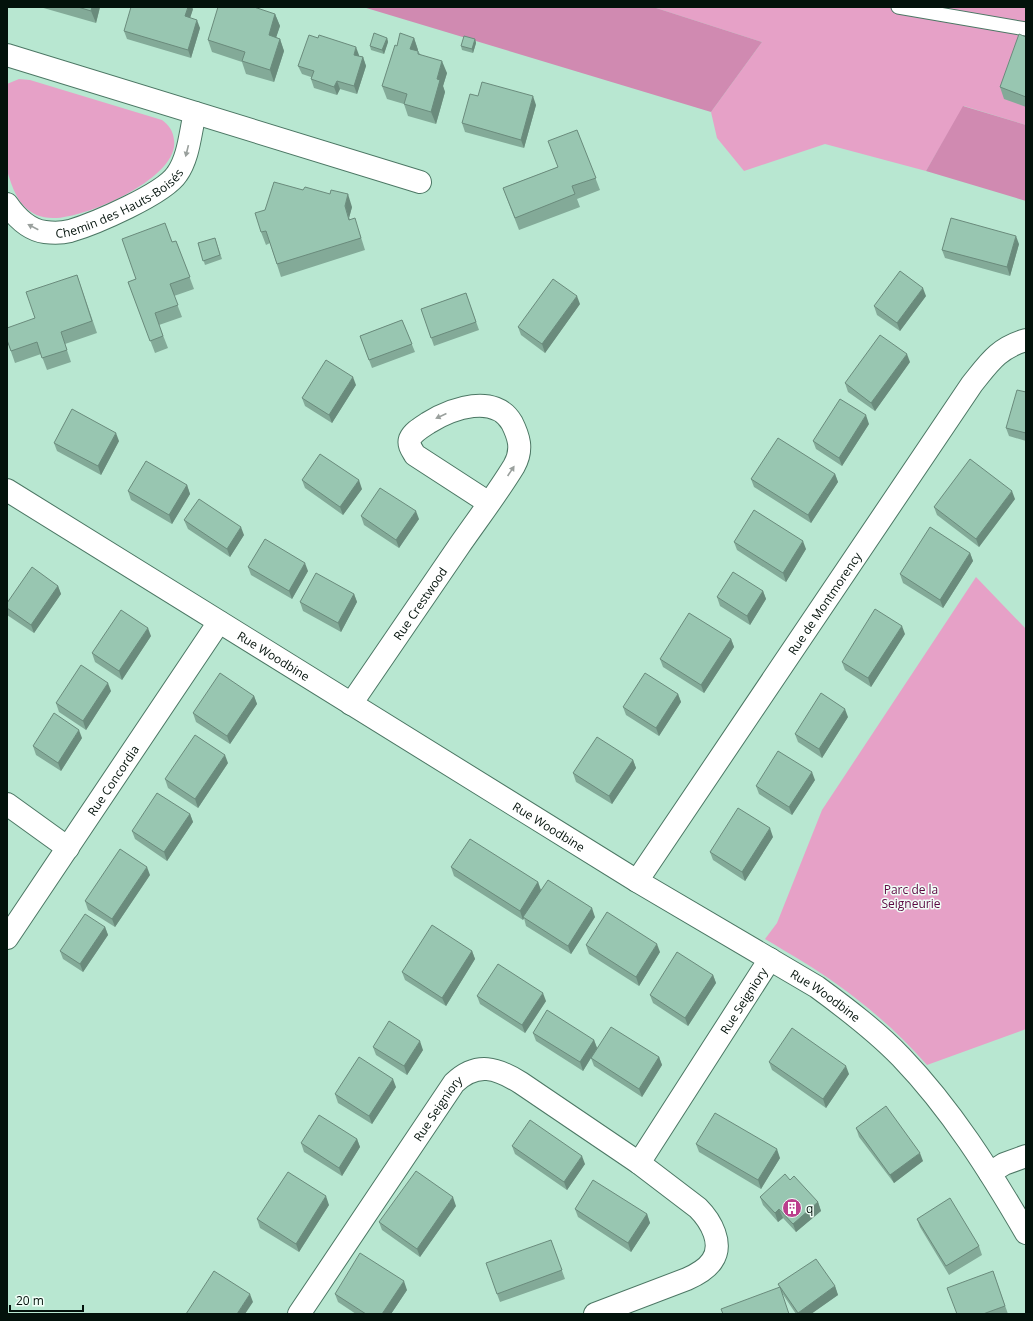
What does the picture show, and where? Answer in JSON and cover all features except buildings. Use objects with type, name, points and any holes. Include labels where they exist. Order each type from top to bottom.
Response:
[{"type":"street","points":[[7,55],[420,182]]},
{"type":"street","name":"Chemin des Hauts-Boisés","points":[[7,204],[22,222],[34,229],[44,232],[56,233],[69,231],[93,223],[110,215],[157,192],[170,182],[176,175],[183,164],[195,113]]},
{"type":"street","name":"Rue de Montmorency","points":[[637,881],[972,384],[993,358],[1004,349],[1026,340]]},
{"type":"street","name":"Rue Crestwood","points":[[351,704],[489,503],[514,465],[519,453],[519,442],[509,419],[501,410],[490,406],[464,408],[449,412],[434,419],[410,438],[411,449],[415,455],[489,503]]},
{"type":"street","name":"Rue Woodbine","points":[[7,490],[637,881],[817,987],[875,1032],[900,1056],[931,1092],[956,1123],[990,1173],[1026,1233]]},
{"type":"street","name":"Rue Concordia","points":[[7,938],[219,622]]},
{"type":"street","points":[[7,804],[68,848]]},
{"type":"street","name":"Rue Seigniory","points":[[639,1163],[770,959]]},
{"type":"street","name":"Rue Seigniory","points":[[299,1314],[446,1093],[457,1080],[468,1072],[477,1069],[496,1070],[508,1074],[639,1163],[698,1208],[705,1215],[715,1233],[717,1243],[713,1260],[693,1276],[595,1314]]},
{"type":"street","points":[[990,1173],[1004,1164],[1026,1156]]},
{"type":"lane","points":[[898,7],[1026,29]]},
{"type":"green space","points":[[653,7],[1026,7],[1026,125],[964,106],[926,171],[825,144],[744,171],[717,138],[711,112],[762,42]]},
{"type":"green space","points":[[19,79],[30,80],[162,120],[169,126],[173,134],[174,140],[172,154],[162,168],[147,182],[106,204],[86,212],[67,216],[49,218],[36,215],[29,211],[20,202],[9,178],[7,169],[7,84]]},
{"type":"green space","name":"Parc de la Seigneurie","points":[[976,577],[1026,629],[1026,1029],[927,1065],[885,1022],[862,1003],[802,961],[765,939],[777,923],[822,810]]},
{"type":"shaded area","points":[[363,7],[653,7],[762,42],[711,112]]},
{"type":"shaded area","points":[[963,106],[1026,125],[1026,201],[926,171]]},
{"type":"place","name":"q","points":[[792,1208]]}]
